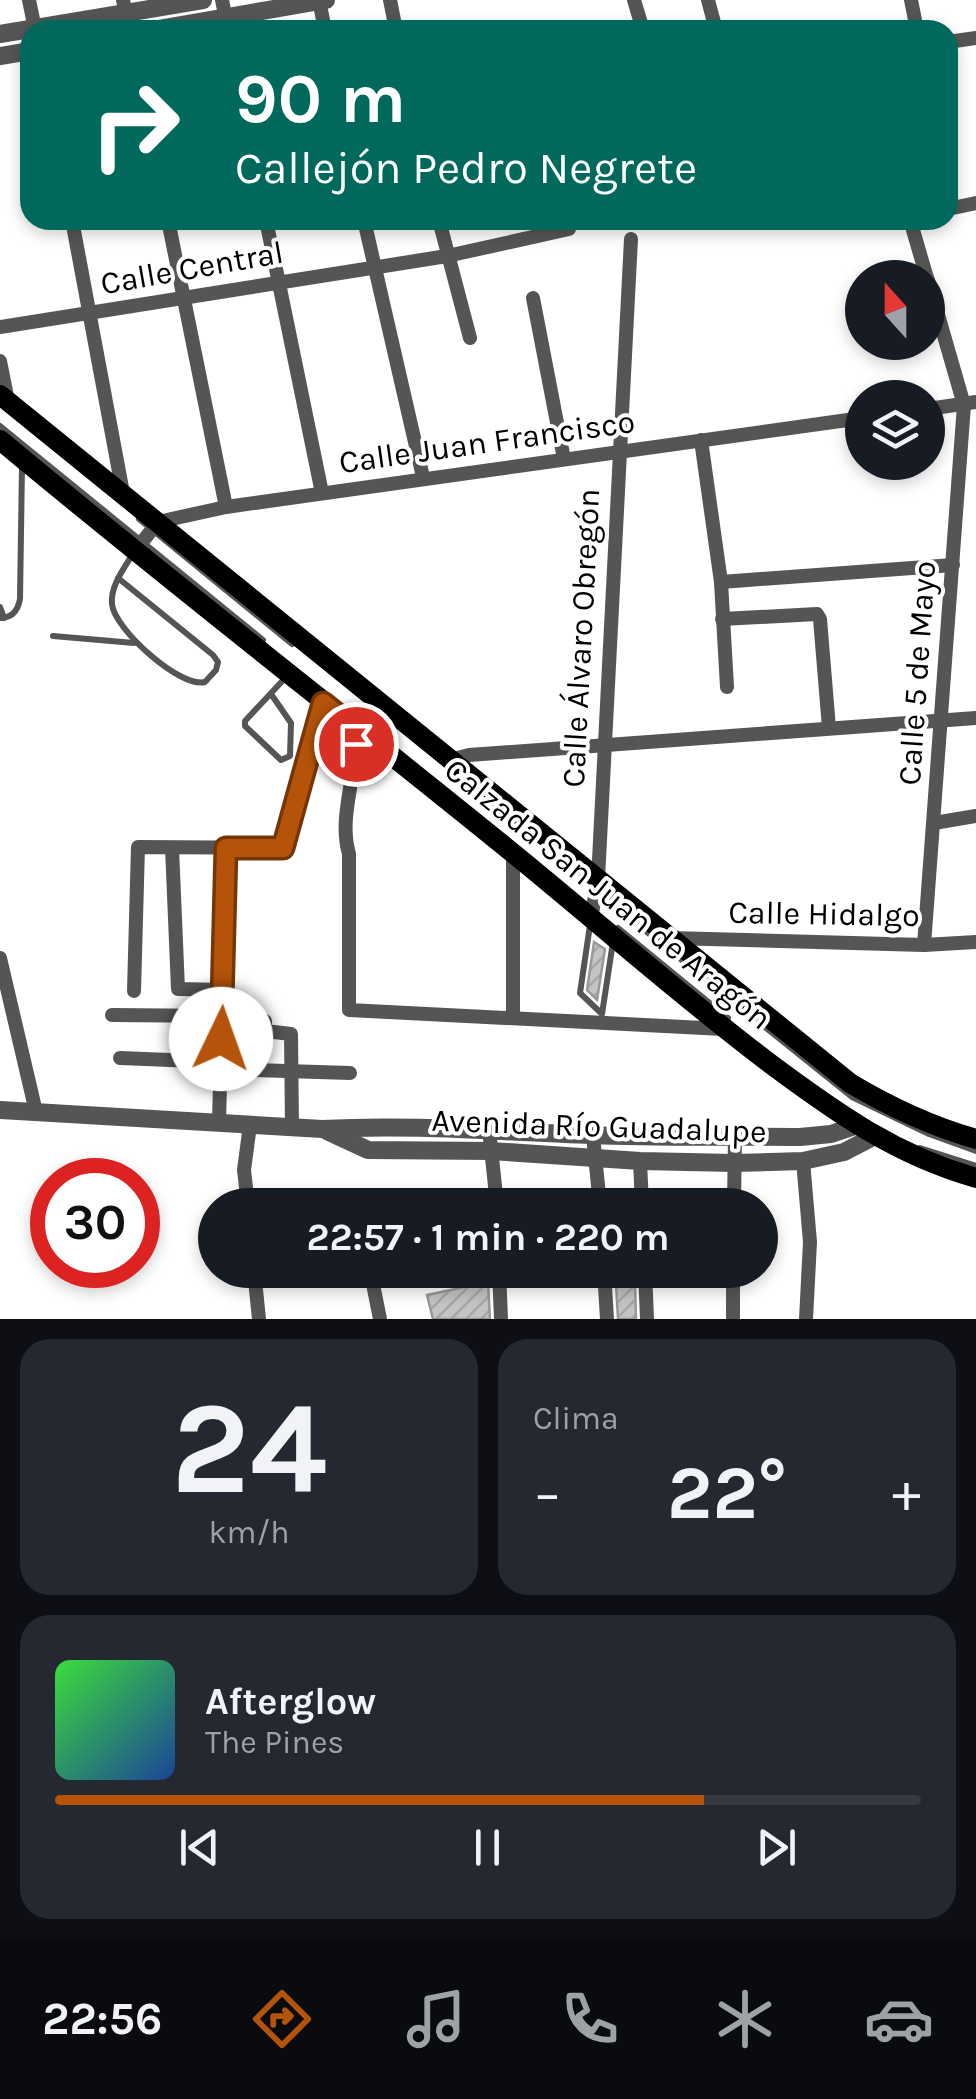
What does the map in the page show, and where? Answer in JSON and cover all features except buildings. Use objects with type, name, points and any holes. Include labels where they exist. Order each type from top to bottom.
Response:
[{"type":"main road","name":"Calzada San Juan de Aragón","points":[[3,400],[124,493],[146,536],[288,676],[593,914],[614,938],[724,1029],[855,1126],[939,1168],[976,1178]]},
{"type":"main road","name":"Calzada San Juan de Aragón","points":[[0,440],[23,460],[146,536],[450,760],[597,885],[671,938],[850,1082],[942,1130],[976,1139]]},
{"type":"street","points":[[90,20],[203,0]]},
{"type":"street","points":[[225,16],[322,0]]},
{"type":"street","points":[[74,230],[124,493]]},
{"type":"street","points":[[170,230],[226,507]]},
{"type":"street","points":[[268,230],[322,494]]},
{"type":"street","points":[[366,230],[424,477]]},
{"type":"street","points":[[440,230],[470,338]]},
{"type":"street","name":"Calle Central","points":[[0,328],[447,256],[564,230]]},
{"type":"street","points":[[913,230],[922,260]]},
{"type":"street","name":"Calle Álvaro Obregón","points":[[593,914],[631,239]]},
{"type":"street","points":[[533,298],[564,459]]},
{"type":"street","points":[[945,331],[970,403],[945,407]]},
{"type":"street","points":[[0,361],[3,400]]},
{"type":"street","name":"Calle 5 de Mayo","points":[[924,945],[953,565],[970,403]]},
{"type":"street","name":"Calle Juan Francisco","points":[[146,536],[226,507],[845,420]]},
{"type":"street","points":[[701,440],[721,582],[727,687]]},
{"type":"street","points":[[721,582],[953,565]]},
{"type":"street","points":[[722,619],[817,614],[829,728]]},
{"type":"street","points":[[134,991],[138,848],[283,848],[323,703]]},
{"type":"street","points":[[450,760],[603,744],[976,718]]},
{"type":"street","points":[[354,728],[356,744],[345,832],[350,854],[348,1010],[603,1018],[724,1029]]},
{"type":"street","points":[[934,823],[976,816]]},
{"type":"street","points":[[172,848],[178,989],[224,990]]},
{"type":"street","points":[[219,1122],[226,848]]},
{"type":"street","points":[[513,853],[514,1018]]},
{"type":"street","name":"Calle Hidalgo","points":[[671,938],[924,945],[976,942]]},
{"type":"street","points":[[0,958],[36,1112]]},
{"type":"street","points":[[112,1015],[223,1016]]},
{"type":"street","points":[[265,1021],[265,1031],[291,1034],[292,1127]]},
{"type":"street","points":[[120,1058],[290,1073],[350,1072]]},
{"type":"street","name":"Avenida Río Guadalupe","points":[[1,1112],[322,1129],[366,1126],[593,1136],[800,1137],[831,1134],[855,1126]]},
{"type":"street","points":[[246,1188],[244,1170],[250,1125]]},
{"type":"street","name":"Avenida Río Guadalupe","points":[[322,1129],[368,1150],[491,1151],[734,1163],[803,1161],[844,1152],[875,1136]]},
{"type":"street","points":[[489,1130],[495,1188]]},
{"type":"street","points":[[593,1136],[599,1188]]},
{"type":"street","points":[[734,1188],[736,1136]]},
{"type":"street","points":[[640,1161],[641,1188]]},
{"type":"street","points":[[803,1161],[810,1242],[806,1319]]},
{"type":"street","points":[[256,1288],[260,1319]]},
{"type":"street","points":[[374,1288],[380,1319]]},
{"type":"street","points":[[500,1288],[501,1319]]},
{"type":"street","points":[[605,1288],[607,1319]]},
{"type":"street","points":[[646,1288],[647,1319]]},
{"type":"street","points":[[733,1288],[733,1319]]},
{"type":"lane","points":[[3,400],[121,502],[146,536],[593,914],[842,1107],[910,1144],[976,1166]]},
{"type":"lane","points":[[0,426],[597,885],[852,1097],[916,1129],[976,1151]]},
{"type":"lane","points":[[0,607],[2,618],[18,608],[20,599],[23,460]]},
{"type":"lane","points":[[118,578],[213,654],[218,662],[216,670],[205,682],[190,683],[134,643],[112,607],[118,578],[146,536]]},
{"type":"lane","points":[[53,636],[134,643]]},
{"type":"lane","points":[[271,694],[291,723],[290,756],[286,760],[280,760],[244,726],[245,721],[288,676]]},
{"type":"lane","points":[[593,914],[580,993],[603,1018]]},
{"type":"lane","points":[[603,1018],[614,938]]},
{"type":"route","points":[[221,1039],[226,848],[283,848],[323,703],[354,728],[356,744]]}]
